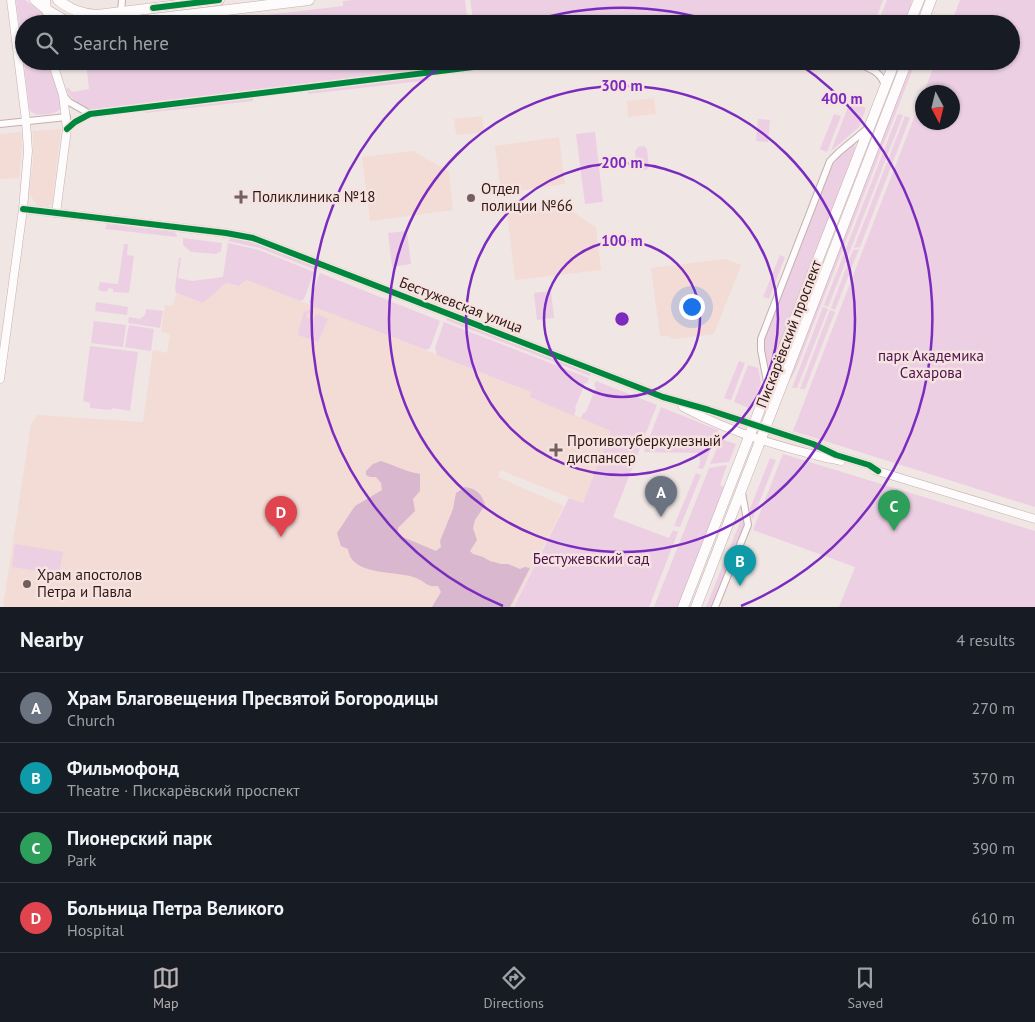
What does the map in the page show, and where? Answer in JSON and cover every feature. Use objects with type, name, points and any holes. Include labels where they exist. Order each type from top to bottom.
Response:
[{"type":"main road","points":[[35,0],[46,5],[59,15]]},
{"type":"main road","points":[[58,0],[72,10],[88,14],[121,12],[182,2],[219,0]]},
{"type":"main road","points":[[191,15],[309,0]]},
{"type":"main road","points":[[913,15],[919,0]]},
{"type":"main road","points":[[925,15],[931,0]]},
{"type":"main road","points":[[182,2],[183,15]]},
{"type":"main road","name":"Пискарёвский проспект","points":[[683,607],[892,70]]},
{"type":"main road","name":"Пискарёвский проспект","points":[[696,607],[904,70]]},
{"type":"street","points":[[11,0],[15,32]]},
{"type":"street","points":[[121,12],[122,0]]},
{"type":"street","points":[[0,379],[28,164],[26,121],[20,70]]},
{"type":"street","points":[[55,70],[67,117],[56,213]]},
{"type":"street","points":[[67,129],[90,114],[449,70]]},
{"type":"street","points":[[872,70],[883,79],[885,87]]},
{"type":"street","points":[[63,95],[74,106],[90,114]]},
{"type":"street","points":[[0,124],[67,117]]},
{"type":"street","points":[[768,388],[761,350],[761,339],[803,230],[830,162],[869,127]]},
{"type":"street","name":"Бестужевская улица","points":[[23,209],[226,233],[253,238],[663,397],[704,418],[764,434],[813,444],[836,455],[869,465],[878,470],[1035,519]]},
{"type":"street","points":[[715,607],[748,525],[742,491]]},
{"type":"shaded area","points":[[654,98],[656,114],[628,117],[627,101]]},
{"type":"shaded area","points":[[482,116],[484,132],[456,135],[454,119]]},
{"type":"shaded area","points":[[61,129],[52,204],[47,207],[37,205],[29,193],[33,163],[33,131]]},
{"type":"shaded area","points":[[21,132],[22,146],[19,178],[0,179],[0,134]]},
{"type":"shaded area","points":[[559,137],[565,184],[501,193],[495,146]]},
{"type":"shaded area","points":[[413,151],[449,172],[453,210],[370,221],[362,157]]},
{"type":"shaded area","points":[[562,205],[596,227],[601,270],[515,280],[507,212]]},
{"type":"shaded area","points":[[725,259],[741,265],[714,334],[673,339],[668,336],[660,336],[651,268]]},
{"type":"shaded area","points":[[247,280],[531,392],[530,397],[612,430],[583,503],[500,470],[498,477],[564,506],[513,607],[3,607],[31,424],[37,415],[143,422],[153,350],[167,353],[170,335],[161,331],[165,305],[172,306],[177,294],[203,303],[226,283],[235,286]]},
{"type":"shaded area","points":[[381,461],[420,474],[420,491],[413,499],[415,511],[398,528],[398,535],[436,551],[441,547],[440,541],[453,509],[456,493],[465,487],[473,489],[481,495],[485,505],[475,520],[473,528],[477,540],[470,551],[490,561],[508,564],[520,569],[530,568],[510,607],[432,607],[441,592],[438,586],[428,585],[408,576],[366,568],[357,564],[351,558],[348,549],[341,546],[337,533],[355,506],[382,490],[381,483],[376,477],[366,475],[366,471],[373,464]]},
{"type":"green space","points":[[16,0],[25,0],[43,15],[18,15]]},
{"type":"green space","points":[[465,0],[467,15],[267,15],[343,6],[343,1]]},
{"type":"green space","points":[[470,0],[883,0],[877,15],[472,15]]},
{"type":"green space","points":[[887,0],[912,0],[908,15],[881,15]]},
{"type":"green space","name":"парк Академика Сахарова","points":[[960,0],[1035,0],[1035,507],[793,431],[915,115],[915,130],[960,130],[960,85],[927,85],[933,70],[1020,70],[1020,15],[954,15]]},
{"type":"green space","points":[[25,70],[51,70],[62,105],[60,109],[55,113],[37,115],[30,111]]},
{"type":"green space","points":[[87,70],[419,70],[97,110],[79,104],[66,89],[69,88],[72,92],[89,89]]},
{"type":"green space","points":[[909,70],[912,70],[790,381],[793,368]]},
{"type":"green space","points":[[427,76],[430,80],[308,94],[308,90]]},
{"type":"green space","points":[[253,97],[253,101],[145,113],[145,110]]},
{"type":"green space","points":[[850,102],[866,108],[859,127],[831,151]]},
{"type":"green space","points":[[834,114],[841,116],[827,152],[820,149]]},
{"type":"green space","points":[[898,114],[903,115],[828,307],[824,305]]},
{"type":"green space","points":[[905,116],[910,118],[860,247],[854,248]]},
{"type":"green space","points":[[758,119],[770,120],[768,142],[756,141]]},
{"type":"green space","points":[[595,132],[603,202],[585,204],[576,134]]},
{"type":"green space","points":[[856,141],[852,162],[777,355],[769,369],[767,369],[764,341],[831,168],[838,158]]},
{"type":"green space","points":[[644,146],[647,149],[649,167],[646,170],[640,170],[637,168],[635,151],[638,147]]},
{"type":"green space","points":[[107,224],[175,232],[177,237],[105,229]]},
{"type":"green space","points":[[407,231],[411,264],[392,267],[388,233]]},
{"type":"green space","points":[[233,237],[253,241],[318,265],[316,270],[260,248],[228,241]]},
{"type":"green space","points":[[183,238],[222,243],[221,251],[216,254],[191,252],[183,245]]},
{"type":"green space","points":[[228,243],[259,250],[314,272],[304,299],[300,301],[247,280],[238,286],[226,283],[203,303],[176,293],[179,258],[181,258],[178,278],[192,281],[223,277]]},
{"type":"green space","points":[[124,244],[128,244],[127,255],[134,256],[129,293],[113,292],[113,289],[109,288],[106,292],[98,290],[100,282],[118,284]]},
{"type":"green space","points":[[859,249],[835,310],[831,308],[853,250]]},
{"type":"green space","points":[[780,255],[785,257],[769,299],[763,297]]},
{"type":"green space","points":[[320,273],[440,321],[430,348],[426,350],[312,306],[309,302]]},
{"type":"green space","points":[[551,291],[554,318],[537,320],[534,293]]},
{"type":"green space","points":[[96,302],[128,307],[127,315],[95,311]]},
{"type":"green space","points":[[823,307],[828,309],[797,388],[792,388]]},
{"type":"green space","points":[[146,309],[163,311],[160,328],[128,323],[129,317],[140,319],[145,315]]},
{"type":"green space","points":[[830,310],[835,312],[805,389],[800,389]]},
{"type":"green space","points":[[314,311],[312,315],[308,313],[306,318],[313,319],[317,314],[328,319],[318,342],[298,335],[304,312]]},
{"type":"green space","points":[[447,316],[590,372],[590,376],[446,320]]},
{"type":"green space","points":[[94,321],[126,325],[123,347],[91,343]]},
{"type":"green space","points":[[444,322],[589,378],[587,384],[585,383],[575,408],[574,416],[530,397],[531,392],[437,355],[435,348]]},
{"type":"green space","points":[[129,325],[154,329],[151,351],[125,347]]},
{"type":"green space","points":[[90,346],[138,352],[130,411],[113,408],[111,410],[90,408],[90,403],[83,401]]},
{"type":"green space","points":[[739,361],[745,363],[731,400],[724,398]]},
{"type":"green space","points":[[748,365],[758,368],[761,383],[751,409],[734,402]]},
{"type":"green space","name":"Бестужевский сад","points":[[596,381],[657,405],[613,517],[669,538],[673,530],[678,532],[649,607],[514,607],[569,498],[583,503],[611,431],[581,418],[583,413],[586,412],[596,387],[594,386]]},
{"type":"green space","points":[[661,407],[718,430],[703,469],[698,468],[700,463],[699,453],[644,452]]},
{"type":"green space","points":[[721,439],[736,444],[729,462],[710,464]]},
{"type":"green space","points":[[783,454],[1035,531],[1035,607],[839,607],[855,567],[753,530]]},
{"type":"green space","points":[[770,458],[776,460],[752,518],[750,509]]},
{"type":"green space","points":[[727,465],[720,485],[725,487],[679,607],[654,607],[709,468]]},
{"type":"green space","name":"Бестужевский сад","points":[[696,473],[701,475],[680,527],[674,526]]},
{"type":"green space","points":[[743,515],[745,526],[711,607],[706,607]]},
{"type":"green space","points":[[15,544],[63,552],[59,574],[12,567]]},
{"type":"cycle path","points":[[153,8],[219,0]]},
{"type":"cycle path","points":[[67,129],[90,114],[449,70]]},
{"type":"cycle path","points":[[23,209],[226,233],[253,238],[663,397],[813,444],[836,455],[869,465],[878,471]]},
{"type":"place","name":"Поликлиника №18","points":[[241,197]]},
{"type":"place","name":"Отдел полиции №66","points":[[471,198]]},
{"type":"place","name":"Противотуберкулезный диспансер","points":[[556,450]]},
{"type":"place","name":"Храм Благовещения Пресвятой Богородицы","points":[[661,517]]},
{"type":"place","name":"Пионерский парк","points":[[894,531]]},
{"type":"place","name":"Больница Петра Великого","points":[[281,537]]},
{"type":"place","name":"Храм апостолов Петра и Павла","points":[[27,584]]},
{"type":"place","name":"Фильмофонд","points":[[740,586]]}]
